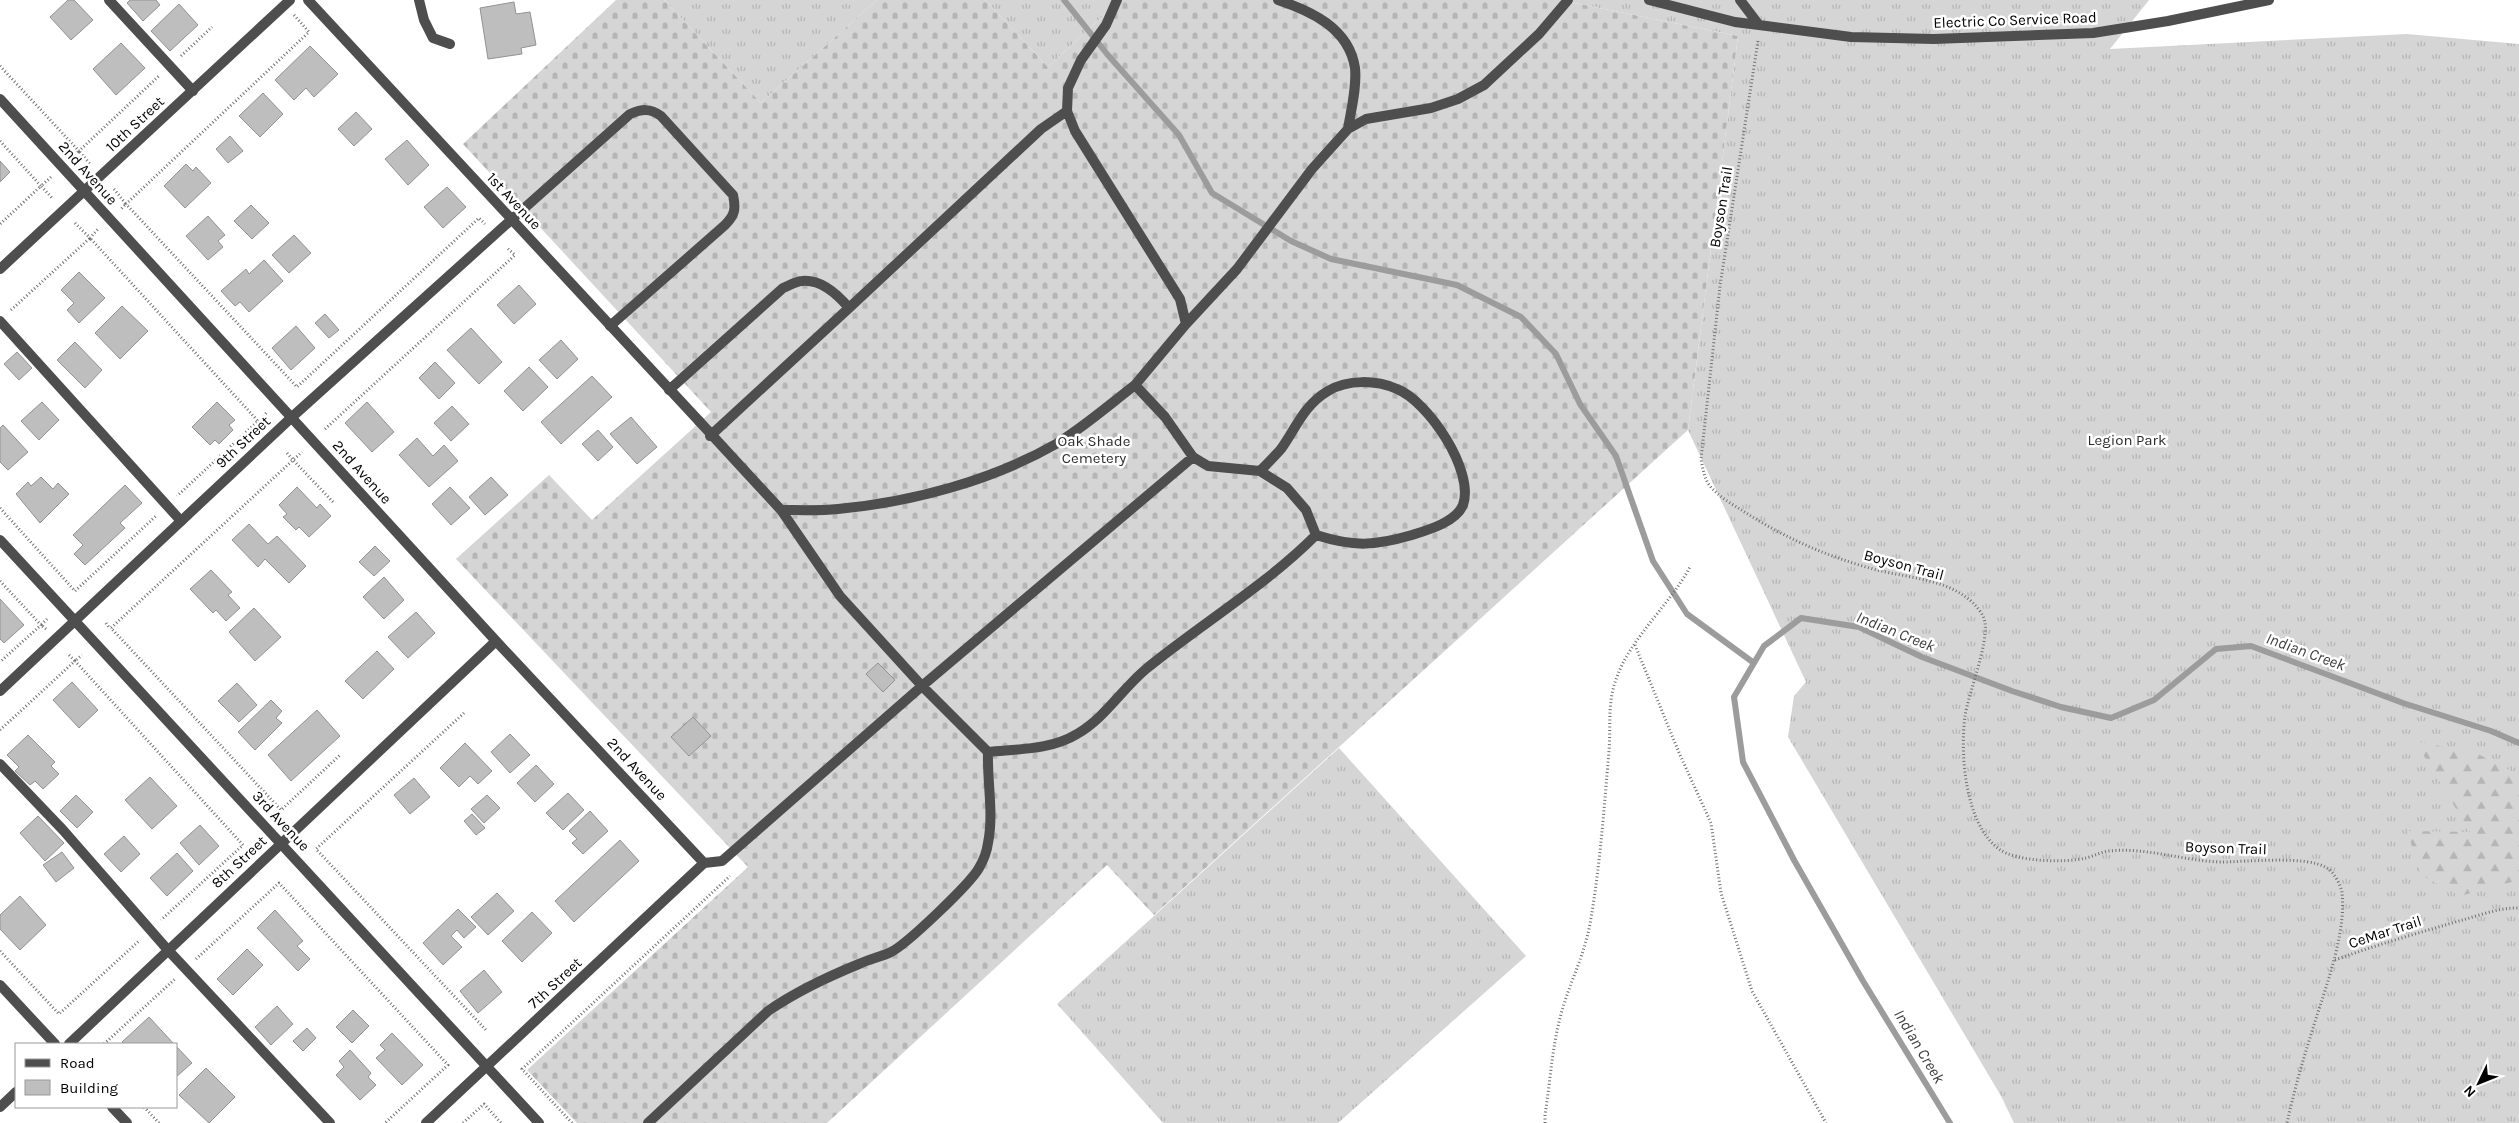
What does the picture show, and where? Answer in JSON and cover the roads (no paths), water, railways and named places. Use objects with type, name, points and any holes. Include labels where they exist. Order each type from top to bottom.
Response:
[{"type":"street","points":[[109,0],[193,91]]},
{"type":"street","name":"1st Avenue","points":[[308,0],[780,510],[840,596],[922,686],[988,752]]},
{"type":"street","points":[[419,0],[424,20],[433,38],[450,44]]},
{"type":"street","points":[[1117,0],[1106,25],[1081,60],[1068,88],[1067,111],[1075,131],[1180,299],[1186,324]]},
{"type":"street","points":[[1278,0],[1307,9],[1322,19],[1336,32],[1348,48],[1355,68],[1354,97],[1348,129]]},
{"type":"street","points":[[780,510],[838,509],[918,496],[974,480],[1055,444],[1082,426],[1135,385],[1186,324],[1237,269],[1312,169],[1348,129],[1366,119],[1432,108],[1458,99],[1484,85],[1539,34],[1568,0]]},
{"type":"street","name":"Electric Co Service Road","points":[[1649,0],[1735,22],[1851,37],[1934,39],[2093,33],[2168,21],[2269,0]]},
{"type":"street","points":[[1740,0],[1759,25]]},
{"type":"street","name":"10th Street","points":[[0,269],[288,3]]},
{"type":"street","name":"2nd Avenue","points":[[0,99],[496,641],[704,863]]},
{"type":"street","name":"9th Street","points":[[0,691],[292,417],[511,220],[630,114],[640,110],[652,110],[661,116],[733,196],[736,208],[733,217],[725,225],[610,326]]},
{"type":"street","points":[[710,436],[1035,135],[1067,111]]},
{"type":"street","points":[[669,390],[783,288],[802,281],[820,284],[838,295],[849,308]]},
{"type":"street","points":[[3,318],[181,521]]},
{"type":"street","points":[[1135,385],[1165,417],[1193,457],[1208,466],[1260,471],[1287,488],[1306,510],[1316,535],[1342,544],[1362,545],[1387,542],[1440,525],[1454,516],[1463,505],[1463,477],[1457,460],[1445,439],[1418,402],[1398,389],[1372,382],[1348,384],[1329,390],[1311,402],[1282,448],[1260,471]]},
{"type":"street","points":[[704,863],[722,861],[922,686],[1193,457]]},
{"type":"street","points":[[648,1123],[768,1011],[823,979],[892,952],[962,888],[979,868],[988,845],[991,818],[988,752],[1051,746],[1078,734],[1096,719],[1143,671],[1276,570],[1316,535]]},
{"type":"street","name":"3rd Avenue","points":[[0,540],[539,1123]]},
{"type":"street","name":"8th Street","points":[[70,1043],[167,949],[496,641]]},
{"type":"street","points":[[0,764],[63,830],[167,949],[330,1123]]},
{"type":"street","name":"7th Street","points":[[426,1123],[704,863]]},
{"type":"street","points":[[0,985],[54,1043]]},
{"type":"street","points":[[0,1107],[15,1093]]},
{"type":"street","points":[[113,1108],[127,1123]]},
{"type":"waterway","points":[[1064,0],[1107,54],[1179,135],[1212,193],[1291,241],[1331,259],[1457,285],[1521,317],[1556,354],[1580,404],[1616,456],[1653,561],[1687,614],[1754,663]]},
{"type":"waterway","name":"Indian Creek","points":[[1950,1123],[1863,981],[1794,860],[1743,762],[1734,697],[1764,646],[1801,618],[1859,627],[1922,657],[2012,691],[2061,707],[2111,718],[2154,700],[2216,649],[2251,646],[2403,703],[2491,731],[2519,743]]},
{"type":"park label","name":"Legion Park","points":[[2127,440]]},
{"type":"park label","name":"Oak Shade Cemetery","points":[[1094,450]]}]
